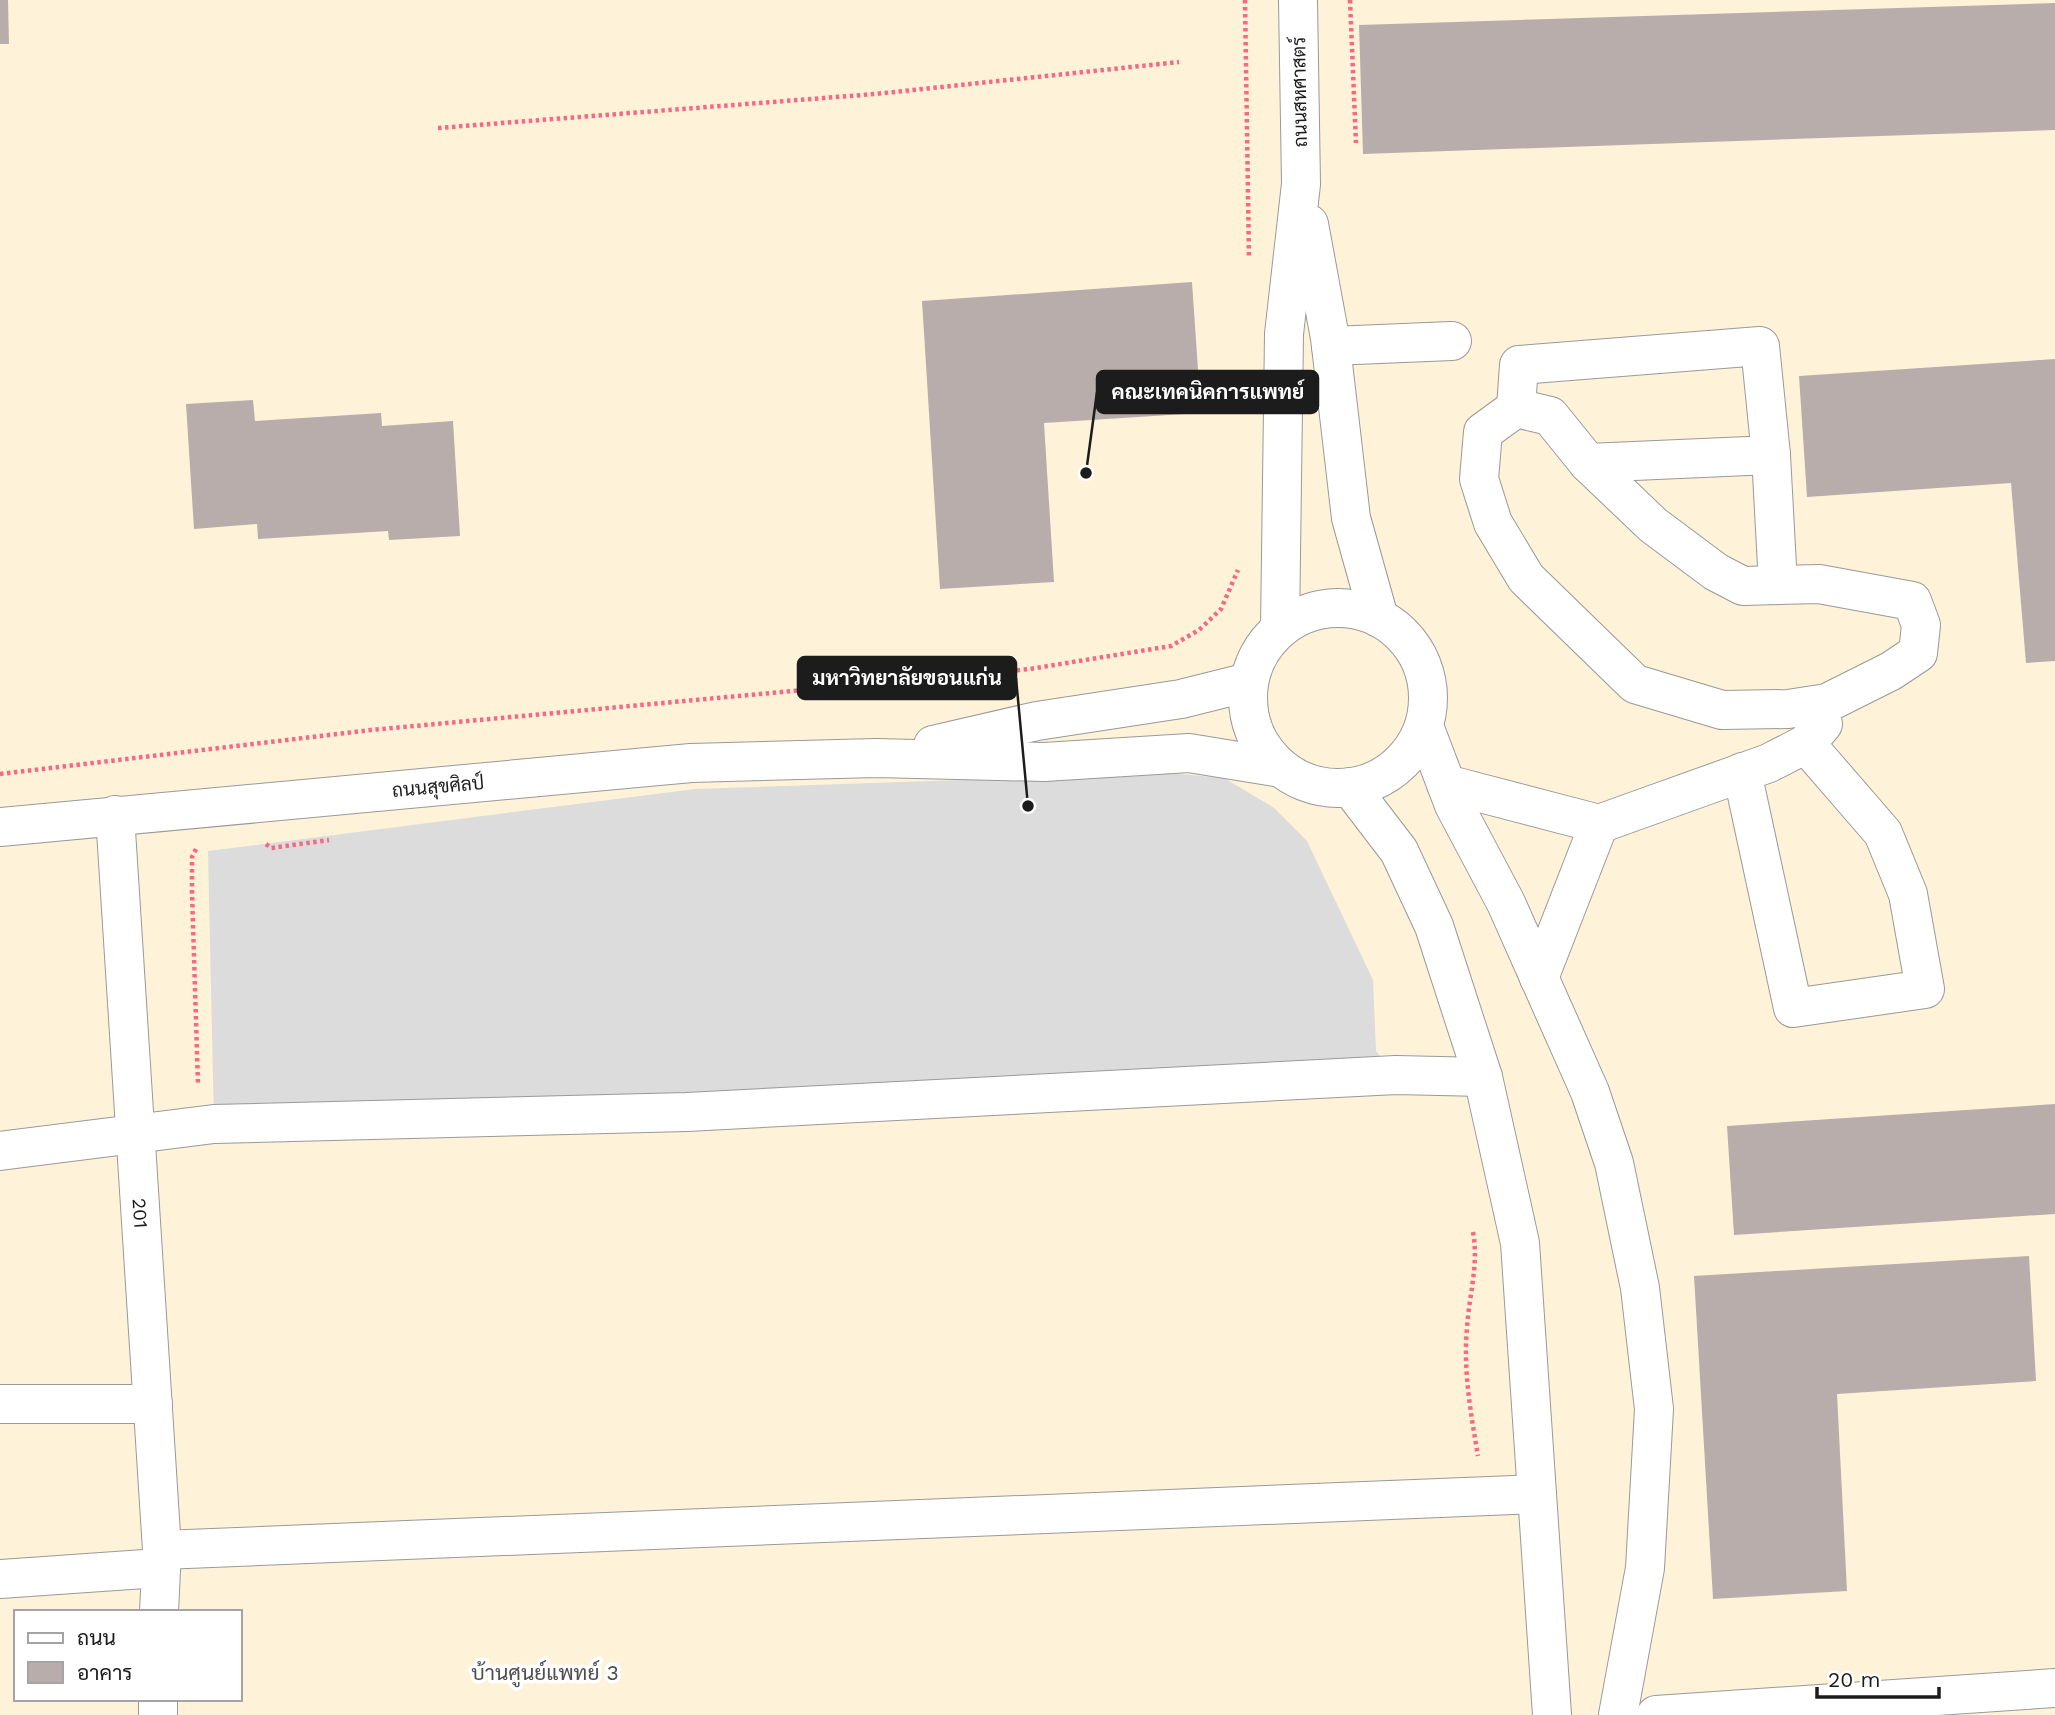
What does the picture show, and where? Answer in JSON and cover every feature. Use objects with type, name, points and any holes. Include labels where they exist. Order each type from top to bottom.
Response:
[{"type":"street","name":"ถนนสหศาสตร์","points":[[1298,0],[1301,184]]},
{"type":"street","points":[[1301,184],[1331,346],[1351,518],[1379,618]]},
{"type":"street","points":[[1280,629],[1284,334],[1301,184]]},
{"type":"street","points":[[1331,346],[1452,341]]},
{"type":"street","points":[[1516,408],[1518,365],[1760,346],[1772,455],[1778,585]]},
{"type":"street","points":[[1516,408],[1550,416],[1588,463],[1653,525],[1717,572],[1743,586],[1819,584],[1912,601],[1921,625],[1918,653],[1891,671],[1827,703],[1788,709],[1722,709],[1635,684],[1527,578],[1493,523],[1479,479],[1483,432],[1516,408]]},
{"type":"street","points":[[1588,463],[1772,455]]},
{"type":"street","points":[[1327,609],[1353,609],[1379,618],[1399,632],[1416,651],[1426,675],[1429,701],[1424,726],[1414,748],[1397,766],[1376,780],[1350,787],[1327,787],[1302,781],[1281,768],[1265,751],[1253,729],[1248,706],[1249,682],[1260,653],[1280,629],[1302,615],[1327,609]]},
{"type":"street","points":[[876,758],[1037,721],[1181,699],[1249,682]]},
{"type":"street","points":[[1446,784],[1599,824],[1769,763],[1806,744],[1821,729],[1827,703]]},
{"type":"street","points":[[1424,726],[1446,784],[1506,903],[1590,1092],[1614,1163],[1640,1289],[1654,1409],[1645,1568],[1618,1715]]},
{"type":"street","points":[[1742,772],[1793,1008],[1925,989],[1908,894],[1882,834],[1806,744]]},
{"type":"street","points":[[876,758],[1044,762],[1188,753],[1281,768]]},
{"type":"street","name":"ถนนสุขศิลป์","points":[[0,827],[691,763],[876,758]]},
{"type":"street","points":[[1350,787],[1399,851],[1434,926],[1483,1077],[1520,1243],[1552,1715]]},
{"type":"street","name":"201","points":[[115,815],[153,1404],[161,1559],[159,1610]]},
{"type":"street","points":[[1539,978],[1599,824]]},
{"type":"street","points":[[0,1151],[200,1126],[687,1112],[1396,1075],[1483,1077]]},
{"type":"street","points":[[0,1404],[153,1404]]},
{"type":"street","points":[[0,1579],[161,1559],[1537,1493]]},
{"type":"street","points":[[1656,1715],[2055,1688]]},
{"type":"path","points":[[1245,0],[1249,259]]},
{"type":"path","points":[[1350,0],[1356,143]]},
{"type":"path","points":[[438,128],[875,94],[1179,62]]},
{"type":"path","points":[[0,774],[371,730],[1030,669],[1171,646],[1199,631],[1221,609],[1240,562]]},
{"type":"path","points":[[200,1126],[192,857],[201,840]]},
{"type":"path","points":[[261,841],[271,848],[333,840]]},
{"type":"path","points":[[1472,1228],[1477,1254],[1466,1330],[1469,1405],[1484,1496]]},
{"type":"shaded area","points":[[0,0],[2055,0],[2055,1715],[0,1715]]},
{"type":"shaded area","points":[[1169,773],[1224,778],[1273,807],[1307,841],[1373,980],[1376,1051],[1396,1075],[214,1124],[208,851],[695,789]]},
{"type":"building","points":[[0,0],[8,0],[9,44],[0,44]]},
{"type":"building","points":[[2055,3],[2055,130],[1363,154],[1359,25]]},
{"type":"building","points":[[1192,282],[1201,413],[1044,423],[1054,582],[940,589],[922,301]]},
{"type":"building","points":[[2055,359],[2055,661],[2026,663],[2011,483],[1807,497],[1799,376]]},
{"type":"building","points":[[253,400],[255,421],[381,413],[382,426],[453,421],[460,536],[389,540],[388,531],[258,539],[257,524],[194,529],[186,404]]},
{"type":"building","points":[[2055,1104],[2055,1214],[1734,1235],[1727,1126]]},
{"type":"building","points":[[2029,1256],[2036,1381],[1837,1394],[1847,1591],[1713,1599],[1694,1276]]},
{"type":"place","name":"คณะเทคนิคการแพทย์","points":[[1086,473]]},
{"type":"place","name":"มหาวิทยาลัยขอนแก่น","points":[[1028,806]]},
{"type":"district","name":"บ้านศูนย์แพทย์ 3","points":[[545,1673]]}]
